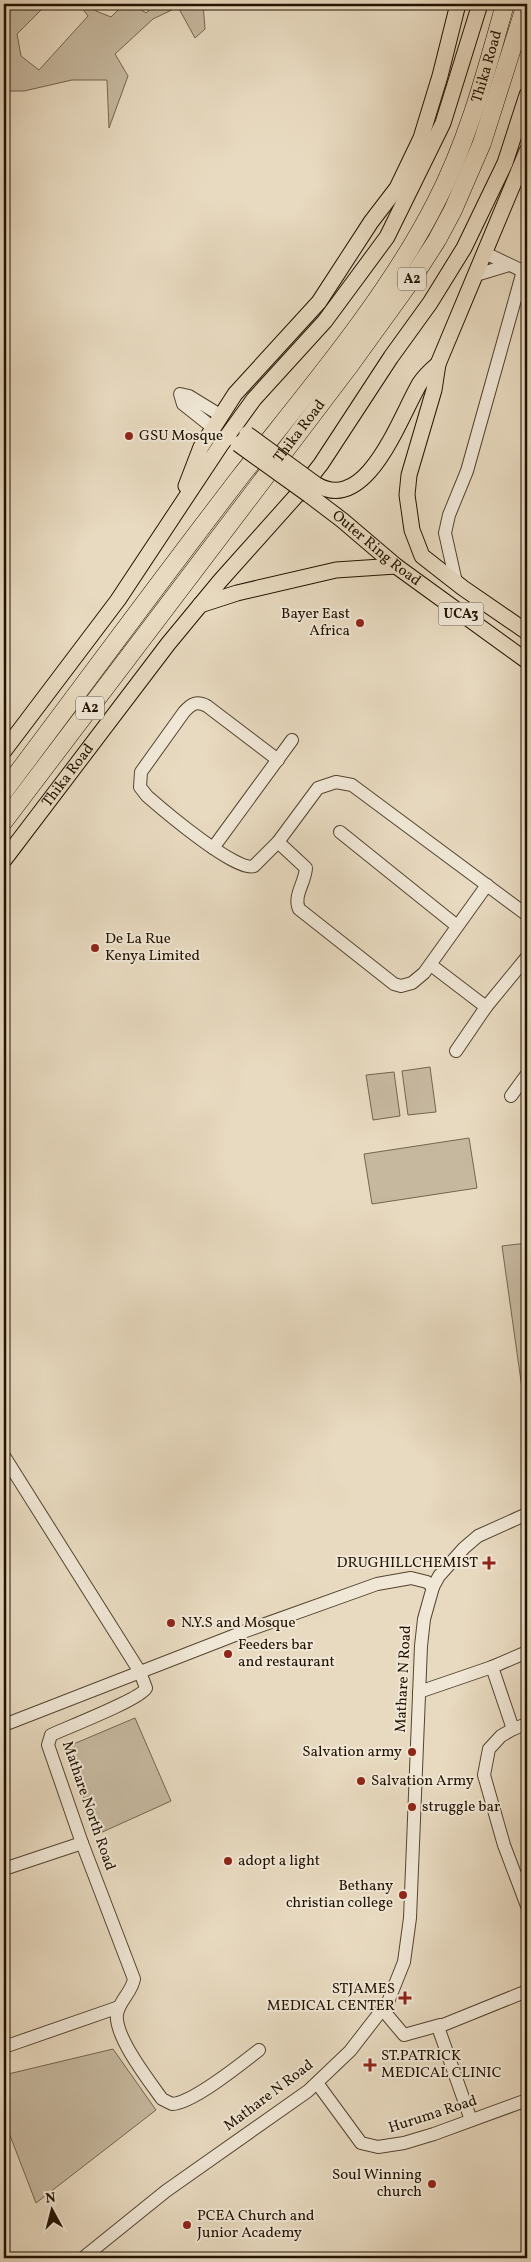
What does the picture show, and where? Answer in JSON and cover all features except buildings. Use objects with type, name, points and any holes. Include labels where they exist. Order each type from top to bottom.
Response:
[{"type":"highway","name":"Thika Road","points":[[4,790],[306,393],[383,289],[420,233],[451,172],[484,81],[505,4]]},
{"type":"highway","name":"Thika Road","points":[[4,821],[361,350],[410,282],[437,240],[482,143],[526,4]]},
{"type":"main road","points":[[174,518],[201,447],[216,421],[235,394],[319,302],[371,222],[397,188],[417,146],[440,76],[458,4]]},
{"type":"main road","name":"Thika Road","points":[[4,751],[118,600],[174,518],[236,435],[254,399],[324,321],[387,237],[443,123],[480,4]]},
{"type":"main road","name":"Thika Road","points":[[4,860],[199,606],[296,496],[321,464],[391,357],[430,303],[464,248],[505,163],[527,95]]},
{"type":"main road","points":[[417,146],[419,174]]},
{"type":"main road","points":[[438,364],[527,151]]},
{"type":"main road","points":[[505,163],[520,167]]},
{"type":"main road","name":"Outer Ring Road","points":[[313,490],[331,491],[347,489],[360,482],[369,472],[394,432],[419,385],[438,364]]},
{"type":"main road","name":"Outer Ring Road","points":[[438,364],[434,390],[409,475],[408,511],[412,530],[422,556],[527,632]]},
{"type":"main road","points":[[235,394],[275,377]]},
{"type":"main road","name":"Outer Ring Road","points":[[236,435],[313,490],[342,520],[396,566],[527,660]]},
{"type":"main road","points":[[199,606],[236,594],[336,570],[396,566]]},
{"type":"street","points":[[456,582],[445,533],[448,515],[467,471],[525,272],[509,266],[485,252]]},
{"type":"street","points":[[476,275],[509,266]]},
{"type":"street","points":[[278,760],[200,703],[190,705],[184,712],[141,772],[140,787],[152,801],[213,848],[238,864],[250,868],[278,842],[318,788],[329,784],[343,783],[352,786],[527,915]]},
{"type":"street","points":[[213,848],[292,740]]},
{"type":"street","points":[[340,832],[456,926]]},
{"type":"street","points":[[278,842],[306,868],[304,882],[297,900],[299,909],[304,915],[394,984],[401,986],[412,983],[431,965],[456,926],[487,885]]},
{"type":"street","points":[[456,1051],[486,1007],[523,972],[527,957]]},
{"type":"street","points":[[431,965],[486,1007]]},
{"type":"street","points":[[511,1096],[526,1080]]},
{"type":"street","name":"Mathare North Road","points":[[4,1456],[140,1672],[146,1688],[143,1693],[51,1734],[48,1739],[48,1745],[82,1843],[134,1979],[133,1986],[119,2007]]},
{"type":"street","name":"Mathare N Road","points":[[83,2258],[166,2190],[248,2135],[317,2083],[350,2051],[388,2002],[407,1950],[412,1894],[423,1628],[433,1587],[444,1570],[472,1541],[527,1514]]},
{"type":"street","points":[[4,1725],[140,1672],[382,1583],[411,1578],[427,1582],[433,1587]]},
{"type":"street","points":[[419,1692],[492,1667],[527,1652]]},
{"type":"street","points":[[492,1667],[512,1729]]},
{"type":"street","points":[[527,1724],[512,1729],[500,1736],[488,1749],[484,1775],[504,1845],[527,1906]]},
{"type":"street","points":[[4,1869],[82,1843]]},
{"type":"street","points":[[383,2010],[404,2035],[440,2024],[527,1991]]},
{"type":"street","points":[[4,2047],[119,2007]]},
{"type":"street","points":[[119,2007],[117,2015],[124,2041],[162,2099],[172,2104],[191,2098],[259,2050]]},
{"type":"street","points":[[440,2024],[438,2027],[439,2034],[459,2081],[471,2120]]},
{"type":"street","name":"Huruma Road","points":[[317,2083],[361,2142],[384,2147],[404,2143],[527,2100]]},
{"type":"shaded area","points":[[4,4],[47,4],[17,34],[21,56],[39,70],[88,16],[79,4],[94,4],[96,11],[111,17],[124,4],[132,4],[146,13],[152,8],[152,4],[203,4],[205,29],[195,38],[178,7],[153,19],[115,54],[128,76],[109,128],[107,80],[72,80],[24,91],[4,91],[4,67],[9,58],[4,51]]},
{"type":"shaded area","points":[[430,1067],[436,1112],[408,1115],[402,1071]]},
{"type":"shaded area","points":[[394,1072],[400,1116],[373,1120],[366,1075]]},
{"type":"shaded area","points":[[469,1138],[477,1188],[372,1204],[364,1154]]},
{"type":"shaded area","points":[[527,1243],[527,1424],[502,1246]]},
{"type":"shaded area","points":[[135,1718],[171,1801],[98,1834],[64,1748]]},
{"type":"shaded area","points":[[113,2049],[156,2110],[36,2203],[4,2120],[4,2075]]},
{"type":"place","name":"GSU Mosque","points":[[129,436]]},
{"type":"place","name":"Bayer East Africa","points":[[360,623]]},
{"type":"place","name":"De La Rue Kenya Limited","points":[[95,948]]},
{"type":"place","name":"DRUGHILLCHEMIST","points":[[489,1563]]},
{"type":"place","name":"N.Y.S and Mosque","points":[[171,1623]]},
{"type":"place","name":"Feeders bar and restaurant","points":[[228,1654]]},
{"type":"place","name":"Salvation army","points":[[412,1752]]},
{"type":"place","name":"Salvation Army","points":[[361,1781]]},
{"type":"place","name":"struggle bar","points":[[412,1807]]},
{"type":"place","name":"adopt a light","points":[[228,1861]]},
{"type":"place","name":"Bethany christian college","points":[[403,1895]]},
{"type":"place","name":"STJAMES MEDICAL CENTER","points":[[405,1998]]},
{"type":"place","name":"ST.PATRICK MEDICAL CLINIC","points":[[370,2065]]},
{"type":"place","name":"Soul Winning church","points":[[432,2184]]},
{"type":"place","name":"PCEA Church and Junior Academy","points":[[187,2225]]}]
